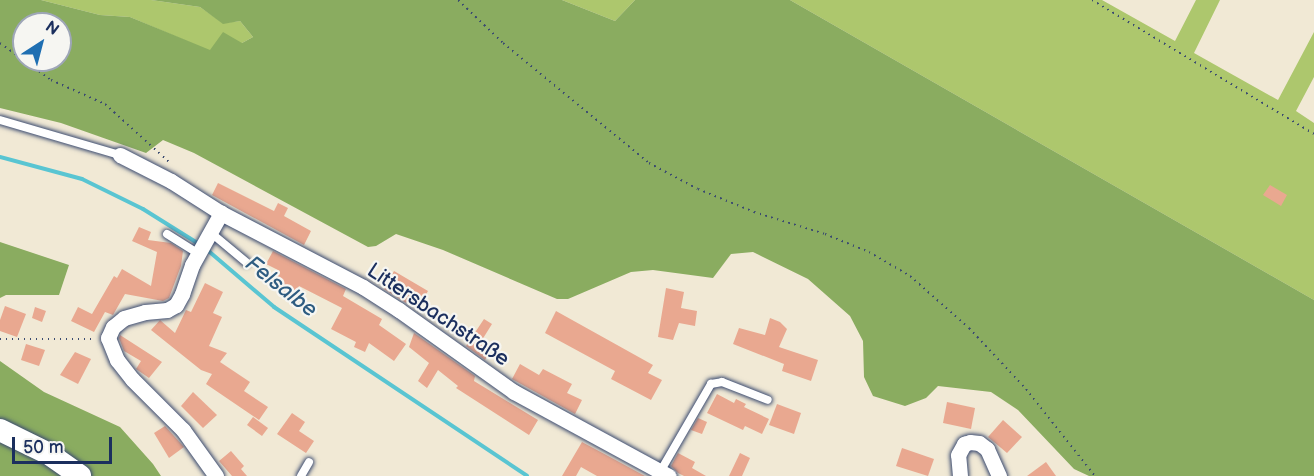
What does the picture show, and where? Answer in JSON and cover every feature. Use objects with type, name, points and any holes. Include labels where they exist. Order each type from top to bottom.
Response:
[{"type":"main road","points":[[0,430],[49,454],[80,476]]},
{"type":"street","name":"Littersbachstraße","points":[[120,155],[171,181],[221,213],[363,287],[514,392],[665,474]]},
{"type":"street","points":[[216,476],[183,430],[132,380],[117,360],[108,338],[113,327],[124,318],[145,312],[167,310],[176,305],[203,243],[221,213]]},
{"type":"street","points":[[960,476],[958,455],[964,444],[970,442],[979,443],[987,449],[999,476]]},
{"type":"lane","points":[[0,120],[120,155]]},
{"type":"lane","points":[[167,234],[203,243],[246,262]]},
{"type":"lane","points":[[665,474],[711,384],[722,382],[768,400]]},
{"type":"lane","points":[[301,476],[309,462]]},
{"type":"path","points":[[458,0],[512,51],[649,163],[698,189],[754,212],[825,234],[869,252],[910,276],[969,328],[1026,389],[1095,476]]},
{"type":"path","points":[[1092,0],[1314,134]]},
{"type":"path","points":[[0,42],[51,80],[105,104],[170,163],[171,181]]},
{"type":"path","points":[[0,339],[108,338]]},
{"type":"green space","points":[[0,0],[41,0],[100,15],[130,17],[210,50],[223,32],[242,43],[253,37],[240,21],[223,24],[200,7],[151,0],[562,0],[615,21],[635,0],[790,0],[1314,300],[1314,476],[1089,476],[1074,469],[1018,410],[991,392],[938,386],[926,398],[905,406],[873,396],[864,377],[863,341],[850,316],[808,279],[753,252],[731,254],[713,278],[653,270],[631,272],[568,299],[557,299],[443,250],[396,234],[376,246],[368,247],[194,153],[163,140],[146,153],[61,123],[0,108]]},
{"type":"green space","points":[[41,0],[151,0],[200,7],[223,23],[240,21],[253,37],[242,43],[210,51],[130,17],[100,15]]},
{"type":"green space","points":[[562,0],[635,0],[615,21]]},
{"type":"green space","points":[[790,0],[1102,0],[1175,41],[1196,0],[1220,0],[1194,53],[1278,100],[1314,32],[1314,77],[1296,111],[1314,123],[1314,300]]},
{"type":"green space","points":[[0,242],[69,265],[59,295],[6,295],[0,298]]},
{"type":"green space","points":[[0,361],[44,392],[120,427],[161,476],[0,476]]},
{"type":"building","points":[[218,183],[274,211],[278,203],[288,208],[284,216],[311,231],[304,245],[212,195]]},
{"type":"building","points":[[1270,185],[1287,195],[1281,206],[1263,195]]},
{"type":"building","points":[[139,227],[151,232],[148,240],[171,243],[183,251],[181,266],[169,298],[163,301],[125,294],[113,315],[105,312],[94,332],[71,321],[78,307],[92,314],[114,276],[117,278],[122,269],[151,286],[157,252],[132,241]]},
{"type":"building","points":[[273,251],[346,289],[343,296],[382,319],[379,325],[406,344],[394,361],[369,343],[365,352],[354,347],[356,342],[331,329],[342,308],[299,286],[294,296],[272,286],[280,271],[266,264]]},
{"type":"building","points":[[394,271],[428,291],[421,303],[410,296],[406,303],[384,289]]},
{"type":"building","points":[[205,283],[223,292],[213,313],[222,317],[209,346],[227,353],[220,362],[250,382],[244,391],[268,407],[259,420],[206,384],[212,374],[201,370],[151,330],[160,320],[175,333],[186,310],[191,312]]},
{"type":"building","points":[[666,288],[684,292],[681,308],[697,311],[695,326],[679,323],[673,340],[658,337]]},
{"type":"building","points":[[5,306],[26,314],[17,337],[0,331],[0,320]]},
{"type":"building","points":[[35,307],[46,311],[42,322],[32,318]]},
{"type":"building","points":[[556,311],[653,365],[648,373],[662,380],[651,400],[611,379],[615,371],[545,333]]},
{"type":"building","points":[[770,318],[780,322],[787,329],[779,347],[818,360],[811,381],[782,371],[784,364],[733,344],[739,328],[765,335]]},
{"type":"building","points":[[484,319],[492,324],[482,340],[493,347],[485,360],[466,346]]},
{"type":"building","points":[[414,333],[475,376],[474,381],[538,420],[529,435],[456,388],[458,386],[438,370],[427,388],[418,381],[429,363],[409,347]]},
{"type":"building","points":[[120,335],[162,362],[149,378],[136,369],[141,361],[124,351]]},
{"type":"building","points":[[26,344],[45,350],[39,366],[21,360]]},
{"type":"building","points":[[75,352],[91,359],[78,384],[60,375]]},
{"type":"building","points":[[520,364],[539,375],[543,369],[572,384],[567,393],[582,400],[575,414],[512,379]]},
{"type":"building","points":[[193,392],[217,415],[203,428],[181,406]]},
{"type":"building","points":[[717,394],[734,403],[736,399],[746,404],[744,407],[769,419],[762,434],[745,426],[743,430],[707,413]]},
{"type":"building","points":[[947,402],[975,408],[971,429],[943,423]]},
{"type":"building","points":[[777,404],[801,413],[794,434],[769,425]]},
{"type":"building","points":[[292,413],[305,422],[299,431],[314,441],[306,453],[277,434]]},
{"type":"building","points":[[253,417],[268,428],[262,436],[247,425]]},
{"type":"building","points":[[698,418],[707,422],[702,434],[691,430]]},
{"type":"building","points":[[1003,420],[1022,437],[1007,453],[988,437]]},
{"type":"building","points":[[165,426],[184,447],[169,458],[154,433]]},
{"type":"building","points":[[582,442],[645,476],[597,476],[581,467],[576,476],[562,476]]},
{"type":"building","points":[[902,448],[934,459],[928,476],[896,466]]},
{"type":"building","points":[[231,451],[244,466],[241,469],[247,476],[232,476],[219,461]]},
{"type":"building","points":[[678,453],[695,462],[692,468],[706,476],[684,476],[678,473],[671,466]]},
{"type":"building","points":[[740,453],[750,458],[742,476],[729,476]]},
{"type":"building","points":[[1046,462],[1056,476],[1027,476]]},
{"type":"waterway","name":"Felsalbe","points":[[0,157],[82,179],[143,209],[199,244]]},
{"type":"waterway","name":"Felsalbe","points":[[205,248],[274,307],[527,476]]}]
